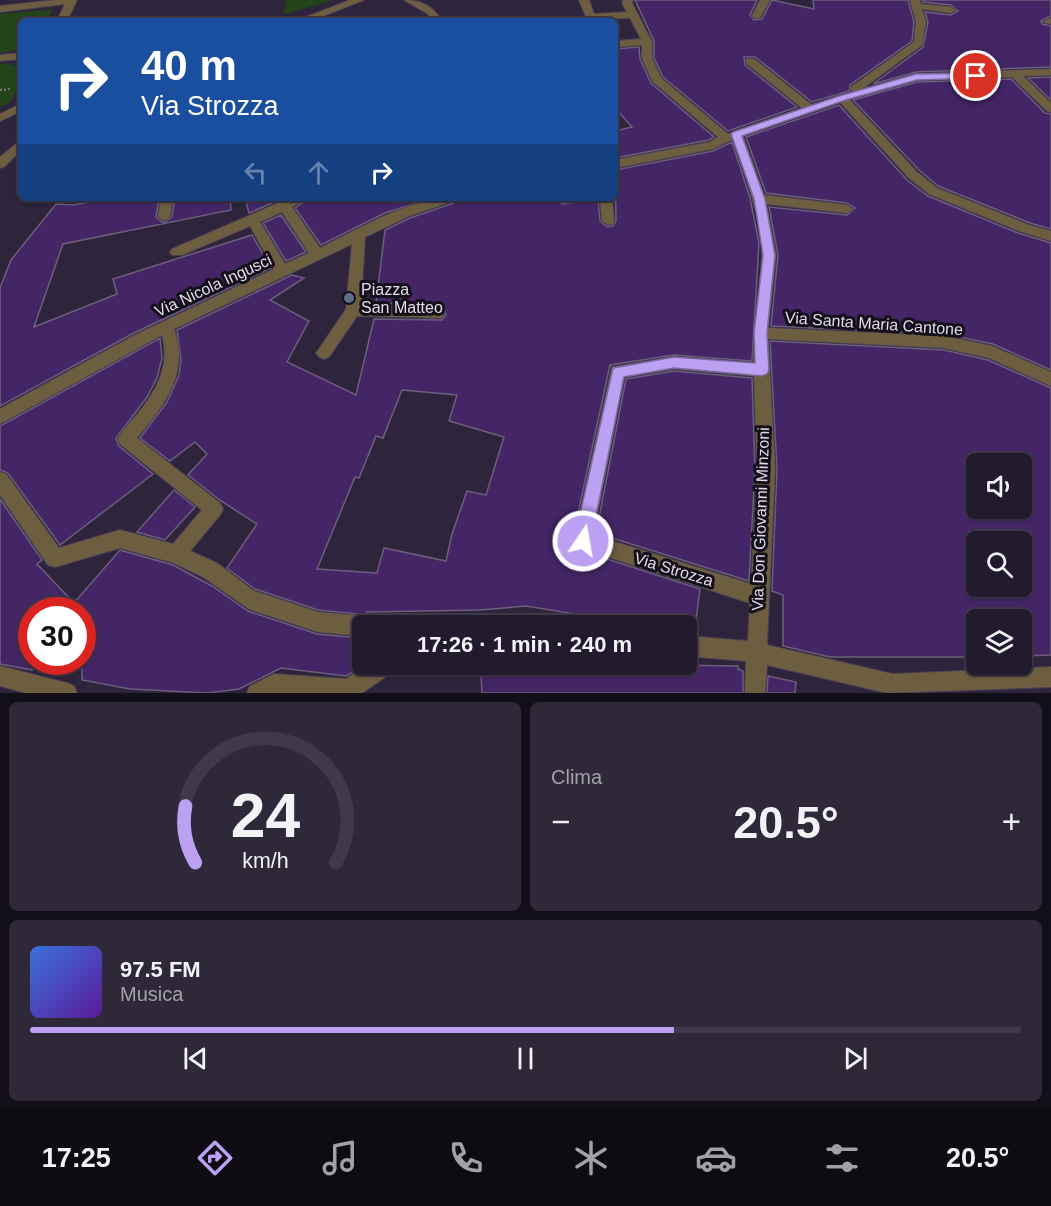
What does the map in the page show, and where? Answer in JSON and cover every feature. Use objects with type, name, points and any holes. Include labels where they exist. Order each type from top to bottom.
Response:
[{"type":"street","points":[[309,18],[359,0]]},
{"type":"street","points":[[409,0],[432,12],[435,18]]},
{"type":"street","points":[[584,0],[590,18],[633,15]]},
{"type":"street","points":[[628,0],[647,42],[647,58],[656,79],[731,136]]},
{"type":"street","points":[[757,16],[765,0]]},
{"type":"street","points":[[0,9],[72,1]]},
{"type":"street","points":[[64,18],[72,1]]},
{"type":"street","points":[[842,98],[919,43],[921,22],[916,3],[951,10]]},
{"type":"street","points":[[618,44],[647,42]]},
{"type":"street","points":[[0,58],[18,56]]},
{"type":"street","points":[[750,61],[810,109]]},
{"type":"street","points":[[618,163],[713,145],[731,136],[842,98],[916,77],[1051,72]]},
{"type":"street","points":[[1016,75],[1051,109]]},
{"type":"street","points":[[842,98],[912,175],[933,191],[1024,228],[1051,236]]},
{"type":"street","points":[[0,118],[18,109]]},
{"type":"street","name":"Via Don Giovanni Minzoni","points":[[731,136],[759,199],[769,255],[760,333],[765,469],[755,652],[755,693]]},
{"type":"street","points":[[0,164],[18,147]]},
{"type":"street","points":[[759,199],[847,210]]},
{"type":"street","points":[[164,217],[167,201]]},
{"type":"street","points":[[177,252],[295,201]]},
{"type":"street","name":"Via Nicola Ingusci","points":[[0,417],[138,340],[405,213],[440,201]]},
{"type":"street","points":[[606,201],[608,221]]},
{"type":"street","points":[[284,206],[318,256]]},
{"type":"street","points":[[253,220],[282,272]]},
{"type":"street","points":[[324,354],[353,310],[359,236]]},
{"type":"street","points":[[353,310],[437,314]]},
{"type":"street","points":[[166,327],[173,352],[170,374],[154,407],[126,439],[214,509],[176,554]]},
{"type":"street","name":"Via Santa Maria Cantone","points":[[760,333],[944,342],[992,352],[1051,379]]},
{"type":"street","name":"Via Strozza","points":[[758,596],[583,541],[618,372],[674,363],[762,370]]},
{"type":"street","points":[[0,480],[55,558],[120,538],[176,554],[210,570],[249,599],[318,622],[352,625]]},
{"type":"street","points":[[697,647],[755,652],[893,684],[1051,676]]},
{"type":"street","points":[[256,693],[273,684],[348,690],[370,675]]},
{"type":"street","points":[[0,676],[67,693]]},
{"type":"green space","points":[[287,0],[333,0],[283,14]]},
{"type":"green space","points":[[53,9],[48,18],[18,18],[18,50],[0,53],[0,14]]},
{"type":"green space","points":[[8,63],[18,68],[18,84],[12,101],[0,107],[0,64]]},
{"type":"building","points":[[635,0],[757,0],[750,15],[754,20],[762,19],[772,0],[814,9],[813,0],[908,0],[914,22],[912,41],[850,85],[849,91],[812,102],[755,57],[744,57],[745,65],[797,107],[728,131],[663,77],[654,58],[654,41]]},
{"type":"building","points":[[922,0],[1051,0],[1051,16],[1041,21],[1042,24],[1051,26],[1051,67],[916,72],[873,84],[923,47],[928,22],[925,12],[951,15],[958,11],[951,5],[923,2]]},
{"type":"building","points":[[639,47],[640,59],[651,83],[714,137],[709,140],[618,157],[618,130],[632,127],[618,111],[618,49]]},
{"type":"building","points":[[1051,77],[1051,100],[1028,78]]},
{"type":"building","points":[[1011,79],[1045,113],[1051,114],[1051,229],[1030,223],[938,186],[919,170],[853,100],[917,82]]},
{"type":"building","points":[[839,105],[907,180],[928,196],[1018,233],[1051,243],[1051,370],[993,344],[944,334],[771,326],[778,255],[769,207],[847,215],[855,208],[847,203],[766,193],[746,137]]},
{"type":"building","points":[[732,142],[750,198],[759,243],[752,361],[674,355],[610,365],[572,541],[576,549],[700,589],[697,615],[581,615],[526,606],[480,610],[367,612],[367,615],[318,610],[255,589],[227,568],[257,524],[221,501],[188,475],[207,454],[195,442],[170,461],[140,438],[167,402],[179,375],[181,360],[177,330],[292,275],[304,278],[270,300],[309,321],[287,362],[356,395],[374,319],[442,320],[446,315],[444,309],[437,306],[376,303],[385,230],[455,201],[561,201],[562,204],[598,201],[600,221],[607,227],[613,226],[616,221],[616,201],[618,201],[618,169],[713,151]],"holes":[[[402,390],[457,395],[449,421],[504,437],[486,495],[467,491],[452,534],[446,561],[384,548],[377,573],[317,569],[355,477],[359,478],[376,436],[383,438]]]},
{"type":"building","points":[[95,201],[159,201],[156,217],[163,223],[172,217],[175,201],[230,201],[231,210],[63,244],[34,327],[117,294],[113,279],[252,235],[271,268],[132,334],[0,406],[0,288],[11,260],[56,204],[73,205]]},
{"type":"building","points":[[246,201],[277,201],[249,213]]},
{"type":"building","points":[[305,201],[423,201],[385,213],[321,245],[295,208]]},
{"type":"building","points":[[281,215],[306,252],[286,261],[263,223]]},
{"type":"building","points":[[160,338],[162,358],[157,378],[147,397],[116,438],[119,446],[153,474],[60,545],[8,473],[0,470],[0,426]]},
{"type":"building","points":[[770,341],[944,350],[988,360],[1051,388],[1051,655],[1032,656],[1032,609],[966,609],[966,657],[830,657],[783,646],[783,595],[772,591],[777,469]]},
{"type":"building","points":[[674,371],[752,378],[755,469],[749,581],[596,533],[626,379]]},
{"type":"building","points":[[174,490],[195,507],[165,540],[137,532]]},
{"type":"building","points":[[0,499],[42,560],[37,564],[68,597],[18,597],[18,667],[0,664]]},
{"type":"building","points":[[120,550],[173,565],[212,586],[248,611],[317,634],[352,637],[352,673],[346,676],[281,668],[239,689],[207,693],[130,689],[82,680],[82,675],[96,675],[96,597],[79,597]]},
{"type":"building","points":[[697,665],[738,666],[738,669],[743,671],[743,693],[482,693],[481,675],[697,675]]},
{"type":"building","points":[[768,676],[796,682],[795,693],[767,693]]},
{"type":"place","name":"Piazza San Matteo","points":[[349,298]]},
{"type":"route","points":[[583,541],[618,372],[674,363],[762,370],[760,333],[769,255],[759,199],[737,134],[842,98],[916,77],[976,76]]}]
